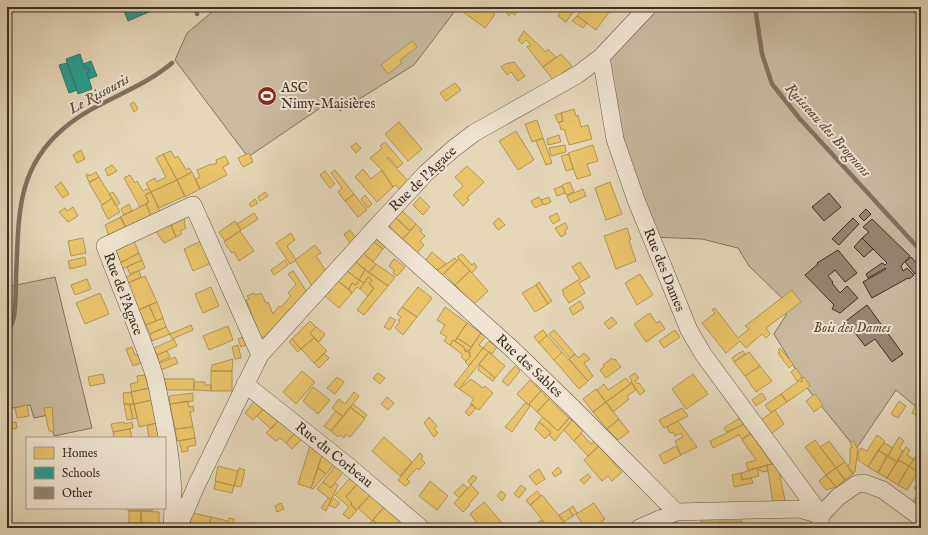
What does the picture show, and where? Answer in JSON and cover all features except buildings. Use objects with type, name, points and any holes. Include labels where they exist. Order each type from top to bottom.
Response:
[{"type":"street","points":[[601,58],[644,8]]},
{"type":"street","name":"Rue de l'Agace","points":[[178,528],[197,484],[260,355],[376,226],[426,173],[453,148],[480,129],[577,75],[601,58]]},
{"type":"street","name":"Rue des Dames","points":[[601,58],[615,139],[636,200],[689,330],[703,354],[820,522]]},
{"type":"street","name":"Rue de l'Agace","points":[[172,528],[174,508],[173,477],[167,433],[160,398],[154,376],[105,246],[193,205],[260,355]]},
{"type":"street","name":"Rue des Sables","points":[[376,226],[511,348],[676,512]]},
{"type":"street","name":"Rue du Corbeau","points":[[245,384],[347,465],[421,528]]},
{"type":"street","points":[[639,528],[676,512],[799,509],[820,522],[838,496],[857,484],[864,483],[882,490],[921,518]]},
{"type":"green space","name":"ASC Nimy-Maisières","points":[[218,7],[458,7],[414,65],[340,111],[332,100],[248,157],[175,60],[187,33]]},
{"type":"green space","name":"Bois des Dames","points":[[648,7],[921,7],[921,411],[896,390],[856,449],[807,388],[774,334],[786,315],[784,300],[749,266],[738,248],[702,239],[651,237],[601,57]]},
{"type":"green space","points":[[55,277],[92,428],[54,436],[48,415],[34,418],[30,405],[7,409],[7,287]]},
{"type":"waterway","points":[[197,7],[197,14]]},
{"type":"waterway","name":"Ruisseau des Brognons","points":[[755,7],[762,54],[772,84],[800,119],[921,251]]},
{"type":"waterway","name":"Le Rissouris","points":[[7,336],[15,311],[20,215],[28,179],[36,161],[47,145],[63,129],[76,119],[146,81],[172,63]]},
{"type":"place","name":"ASC Nimy-Maisières","points":[[267,96]]}]
